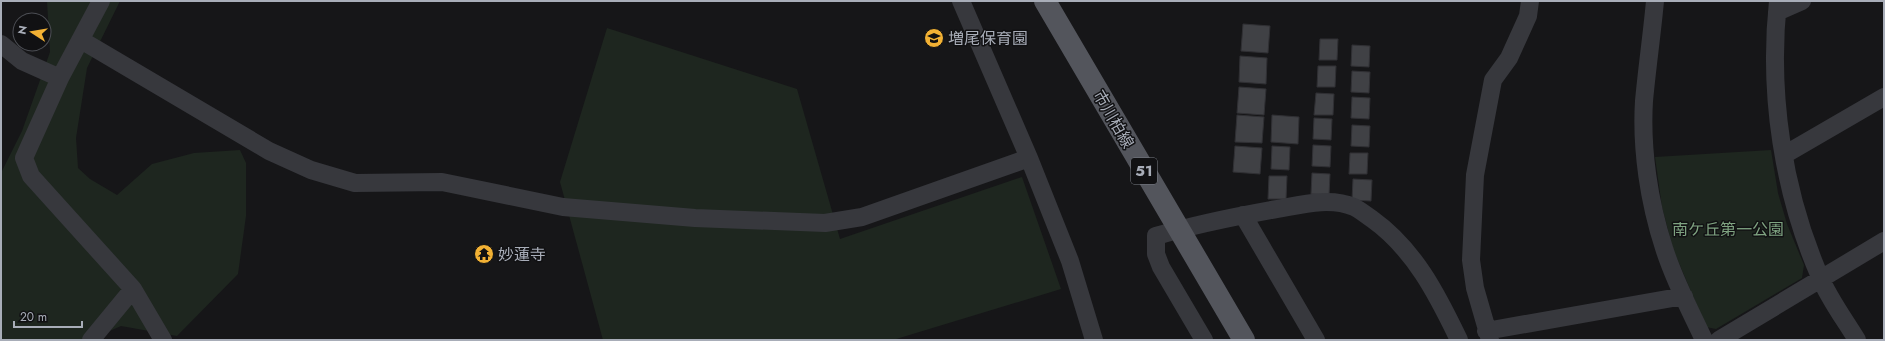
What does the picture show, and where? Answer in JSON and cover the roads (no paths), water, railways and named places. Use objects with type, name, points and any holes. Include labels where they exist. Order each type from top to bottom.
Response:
[{"type":"main road","name":"市川柏線","points":[[1045,1],[1244,340]]},
{"type":"street","points":[[101,1],[60,78],[24,158],[31,176],[133,289],[163,340]]},
{"type":"street","points":[[960,1],[1029,158],[1070,262],[1094,340]]},
{"type":"street","points":[[1530,1],[1528,16],[1509,58],[1493,80],[1475,175],[1471,260],[1475,288],[1488,336],[1684,296]]},
{"type":"street","points":[[1655,1],[1644,102],[1646,158],[1653,208],[1664,248],[1704,340]]},
{"type":"street","points":[[1802,1],[1778,7],[1775,68],[1777,115],[1799,222],[1820,279],[1857,340]]},
{"type":"street","points":[[81,40],[269,151],[311,170],[355,183],[442,182],[563,207],[695,218],[824,223],[862,217],[1029,158]]},
{"type":"street","points":[[1,44],[22,61],[60,78]]},
{"type":"street","points":[[1784,155],[1884,97]]},
{"type":"street","points":[[1204,340],[1161,267],[1156,254],[1156,236],[1178,229],[1243,215],[1316,203],[1338,202],[1355,207],[1384,228],[1411,255],[1440,299],[1459,340]]},
{"type":"street","points":[[1243,215],[1316,340]]},
{"type":"street","points":[[1719,340],[1884,241]]},
{"type":"street","points":[[91,340],[133,289]]},
{"type":"place","name":"増尾保育園","points":[[934,38]]},
{"type":"place","name":"妙蓮寺","points":[[484,254]]},
{"type":"park label","name":"南ケ丘第一公園","points":[[1728,229]]}]
